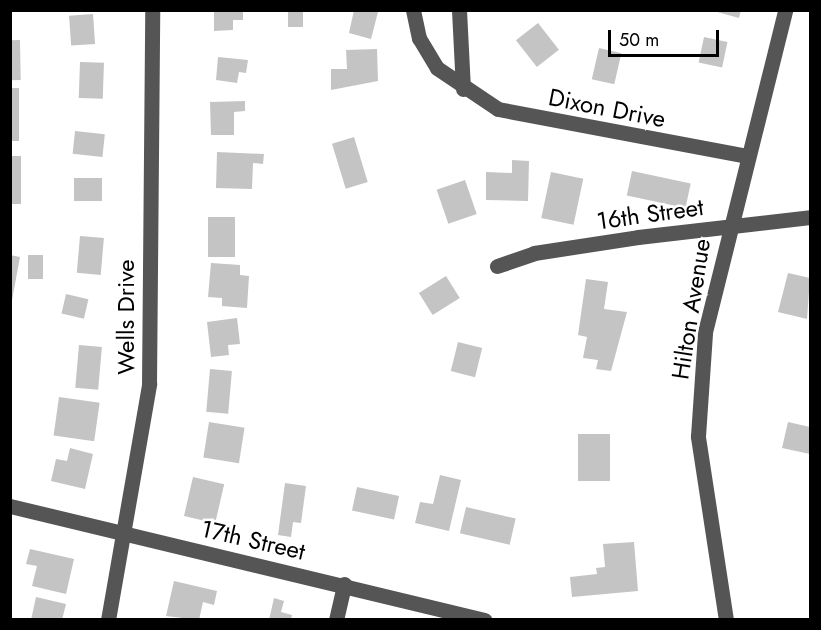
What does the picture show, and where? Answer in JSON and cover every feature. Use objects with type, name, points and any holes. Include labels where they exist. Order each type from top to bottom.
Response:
[{"type":"street","name":"Wells Drive","points":[[108,620],[125,534],[149,384],[152,10]]},
{"type":"street","name":"Dixon Drive","points":[[412,10],[419,38],[437,68],[464,89],[498,108],[747,156]]},
{"type":"street","points":[[459,10],[464,89]]},
{"type":"street","name":"Hilton Avenue","points":[[726,620],[698,435],[705,332],[727,226],[785,10]]},
{"type":"street","name":"16th Street","points":[[497,266],[534,253],[727,226],[810,217]]},
{"type":"street","name":"17th Street","points":[[10,506],[344,584],[484,620]]},
{"type":"street","points":[[336,620],[344,584]]},
{"type":"building","points":[[214,10],[243,10],[243,20],[233,20],[233,30],[214,31]]},
{"type":"building","points":[[288,10],[303,10],[303,27],[288,27]]},
{"type":"building","points":[[354,10],[378,12],[371,39],[349,33]]},
{"type":"building","points":[[710,10],[741,10],[739,18]]},
{"type":"building","points":[[93,14],[95,44],[71,46],[69,16]]},
{"type":"building","points":[[538,23],[559,50],[537,67],[516,40]]},
{"type":"building","points":[[704,37],[727,42],[722,67],[699,62]]},
{"type":"building","points":[[10,40],[20,40],[21,80],[11,80]]},
{"type":"building","points":[[599,48],[621,53],[614,84],[592,79]]},
{"type":"building","points":[[377,49],[378,81],[331,90],[331,69],[347,69],[346,50]]},
{"type":"building","points":[[218,57],[248,60],[246,73],[239,72],[237,83],[216,80]]},
{"type":"building","points":[[80,62],[104,63],[103,99],[79,98]]},
{"type":"building","points":[[10,88],[19,88],[19,141],[10,141]]},
{"type":"building","points":[[245,101],[245,111],[234,112],[234,135],[211,135],[210,102]]},
{"type":"building","points":[[75,131],[105,134],[102,157],[73,154]]},
{"type":"building","points":[[354,137],[368,182],[346,189],[332,144]]},
{"type":"building","points":[[217,152],[264,154],[263,164],[253,163],[252,189],[216,188]]},
{"type":"building","points":[[10,156],[21,156],[21,204],[10,204]]},
{"type":"building","points":[[512,160],[529,161],[528,201],[486,200],[486,172],[512,173]]},
{"type":"building","points":[[632,171],[691,183],[685,208],[627,195]]},
{"type":"building","points":[[551,172],[583,179],[574,225],[541,218]]},
{"type":"building","points":[[74,178],[102,178],[102,201],[74,201]]},
{"type":"building","points":[[465,180],[477,214],[448,224],[437,190]]},
{"type":"building","points":[[208,217],[235,217],[235,257],[208,257]]},
{"type":"building","points":[[80,236],[104,238],[101,275],[77,273]]},
{"type":"building","points":[[10,255],[20,257],[12,300],[10,299]]},
{"type":"building","points":[[28,255],[43,255],[43,279],[28,279]]},
{"type":"building","points":[[211,263],[240,265],[240,275],[249,276],[247,308],[222,306],[222,298],[208,297]]},
{"type":"building","points":[[788,273],[810,278],[807,319],[778,312]]},
{"type":"building","points":[[446,276],[460,298],[433,315],[419,293]]},
{"type":"building","points":[[586,279],[608,282],[604,309],[627,312],[611,371],[596,369],[598,360],[583,358],[587,337],[578,335]]},
{"type":"building","points":[[66,294],[88,299],[84,319],[62,313]]},
{"type":"building","points":[[237,318],[240,344],[228,345],[229,355],[211,357],[207,322]]},
{"type":"building","points":[[458,342],[482,348],[475,377],[451,371]]},
{"type":"building","points":[[79,345],[102,347],[98,390],[75,388]]},
{"type":"building","points":[[210,369],[232,371],[228,414],[206,412]]},
{"type":"building","points":[[59,397],[100,403],[94,441],[54,436]]},
{"type":"building","points":[[209,422],[245,428],[239,463],[203,458]]},
{"type":"building","points":[[788,422],[810,427],[810,454],[782,448]]},
{"type":"building","points":[[578,434],[610,434],[610,481],[578,481]]},
{"type":"building","points":[[70,448],[93,454],[85,489],[51,481],[56,459],[67,461]]},
{"type":"building","points":[[440,475],[461,480],[449,531],[415,523],[420,502],[433,504]]},
{"type":"building","points":[[193,477],[224,484],[215,523],[184,516]]},
{"type":"building","points":[[285,483],[306,486],[301,523],[293,522],[291,537],[278,535]]},
{"type":"building","points":[[357,487],[399,496],[394,519],[352,510]]},
{"type":"building","points":[[466,507],[516,518],[510,545],[460,533]]},
{"type":"building","points":[[634,542],[638,591],[572,597],[570,577],[597,574],[596,568],[605,567],[603,544]]},
{"type":"building","points":[[30,549],[74,559],[66,594],[32,586],[37,566],[26,564]]},
{"type":"building","points":[[174,581],[217,591],[214,605],[203,602],[199,620],[166,616]]},
{"type":"building","points":[[36,597],[66,604],[62,620],[31,620]]},
{"type":"building","points":[[274,598],[284,601],[281,612],[292,615],[291,620],[269,620]]}]
